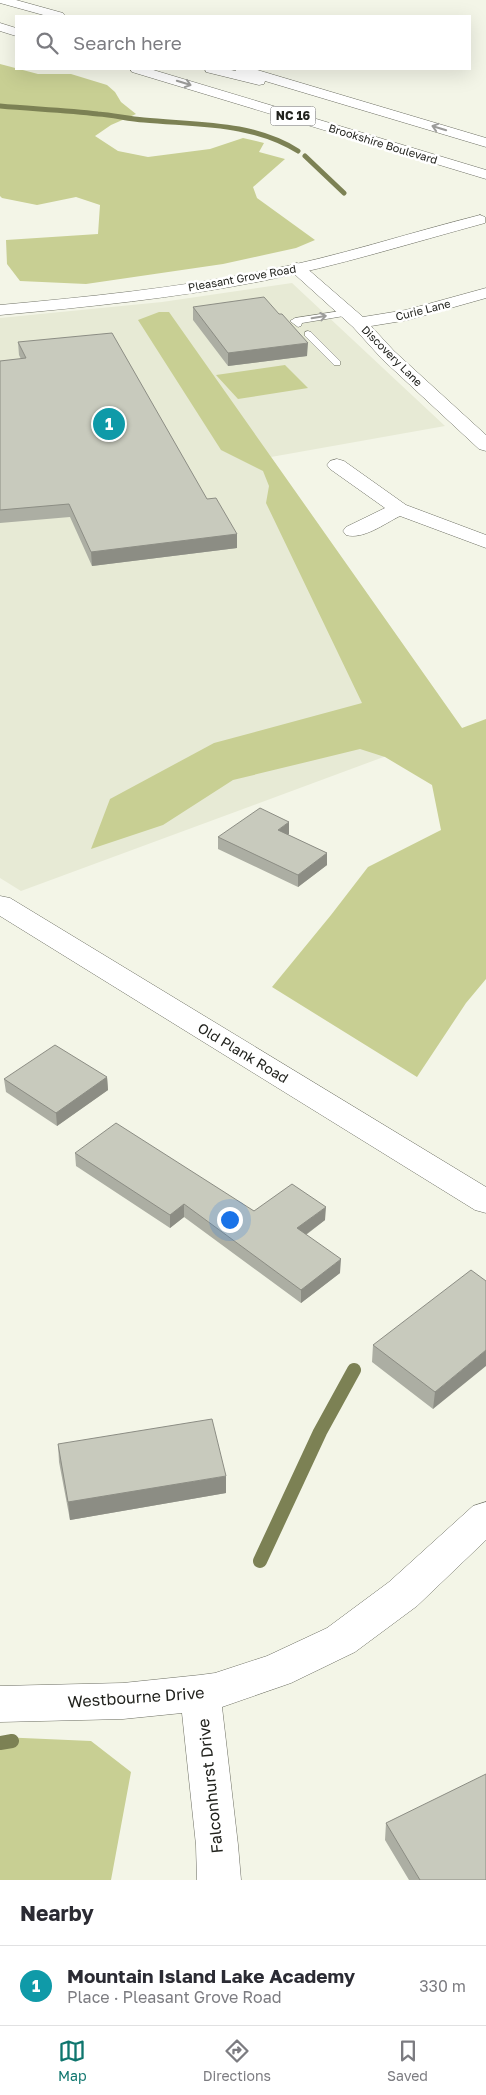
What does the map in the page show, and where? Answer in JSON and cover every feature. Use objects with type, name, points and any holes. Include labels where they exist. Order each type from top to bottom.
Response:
[{"type":"main road","points":[[3,0],[56,15]]},
{"type":"main road","points":[[0,27],[15,32]]},
{"type":"main road","name":"Brookshire Boulevard","points":[[140,70],[486,175]]},
{"type":"main road","points":[[214,70],[251,81],[302,86]]},
{"type":"main road","name":"NC 16","points":[[245,70],[486,143]]},
{"type":"main road","points":[[448,163],[486,169]]},
{"type":"main road","name":"Pleasant Grove Road","points":[[0,310],[166,291],[297,268],[484,219]]},
{"type":"main road","name":"Discovery Lane","points":[[297,268],[353,318],[388,355],[486,445]]},
{"type":"main road","name":"Curie Lane","points":[[353,318],[408,315],[478,300]]},
{"type":"main road","points":[[337,465],[399,509],[486,542]]},
{"type":"main road","points":[[354,531],[399,509]]},
{"type":"main road","name":"Old Plank Road","points":[[0,904],[486,1202]]},
{"type":"main road","name":"Westbourne Drive","points":[[0,1704],[123,1701],[200,1693],[215,1691],[278,1671],[340,1640],[403,1594],[486,1516]]},
{"type":"main road","name":"Falconhurst Drive","points":[[200,1693],[217,1845],[219,1880]]},
{"type":"lane","points":[[298,324],[295,321],[353,318]]},
{"type":"lane","points":[[308,334],[337,363]]},
{"type":"shaded area","points":[[292,283],[445,426],[271,457],[462,728],[21,891],[0,878],[0,318],[162,302]]},
{"type":"green space","points":[[0,64],[15,68],[15,70],[38,74],[71,74],[107,85],[115,92],[121,102],[136,114],[111,125],[95,136],[118,151],[148,157],[210,149],[243,138],[264,143],[259,152],[285,159],[253,187],[257,198],[315,240],[296,248],[223,264],[86,284],[20,281],[7,264],[6,240],[98,234],[100,205],[76,197],[37,205],[0,196]]},
{"type":"green space","points":[[159,312],[169,312],[462,728],[486,719],[486,979],[466,1003],[417,1077],[272,987],[368,867],[441,830],[432,785],[385,757],[360,749],[233,780],[163,825],[91,849],[110,799],[214,743],[362,703],[266,503],[269,486],[263,471],[221,450],[138,320]]},
{"type":"green space","points":[[285,365],[308,388],[238,399],[216,375]]},
{"type":"green space","points":[[0,1737],[91,1741],[131,1772],[111,1880],[0,1880]]},
{"type":"building","points":[[264,297],[308,343],[228,353],[193,307]]},
{"type":"building","points":[[112,333],[207,499],[216,498],[237,534],[91,552],[69,504],[0,510],[0,361],[26,358],[18,342]]},
{"type":"building","points":[[260,808],[289,822],[278,830],[327,853],[298,875],[218,837]]},
{"type":"building","points":[[55,1045],[107,1077],[56,1113],[4,1079]]},
{"type":"building","points":[[116,1123],[254,1211],[292,1184],[326,1207],[297,1228],[341,1259],[301,1290],[184,1204],[170,1215],[75,1153]]},
{"type":"building","points":[[471,1270],[486,1281],[486,1350],[435,1392],[373,1345]]},
{"type":"building","points":[[212,1419],[226,1476],[68,1502],[58,1444]]},
{"type":"building","points":[[486,1774],[486,1880],[420,1880],[386,1823]]},
{"type":"waterway","points":[[0,106],[74,111],[138,119],[223,126],[262,135],[298,151]]},
{"type":"waterway","points":[[305,156],[344,193]]},
{"type":"waterway","points":[[260,1561],[320,1432],[354,1370]]},
{"type":"waterway","points":[[0,1743],[12,1741]]},
{"type":"place","name":"Mountain Island Lake Academy","points":[[109,424]]}]
